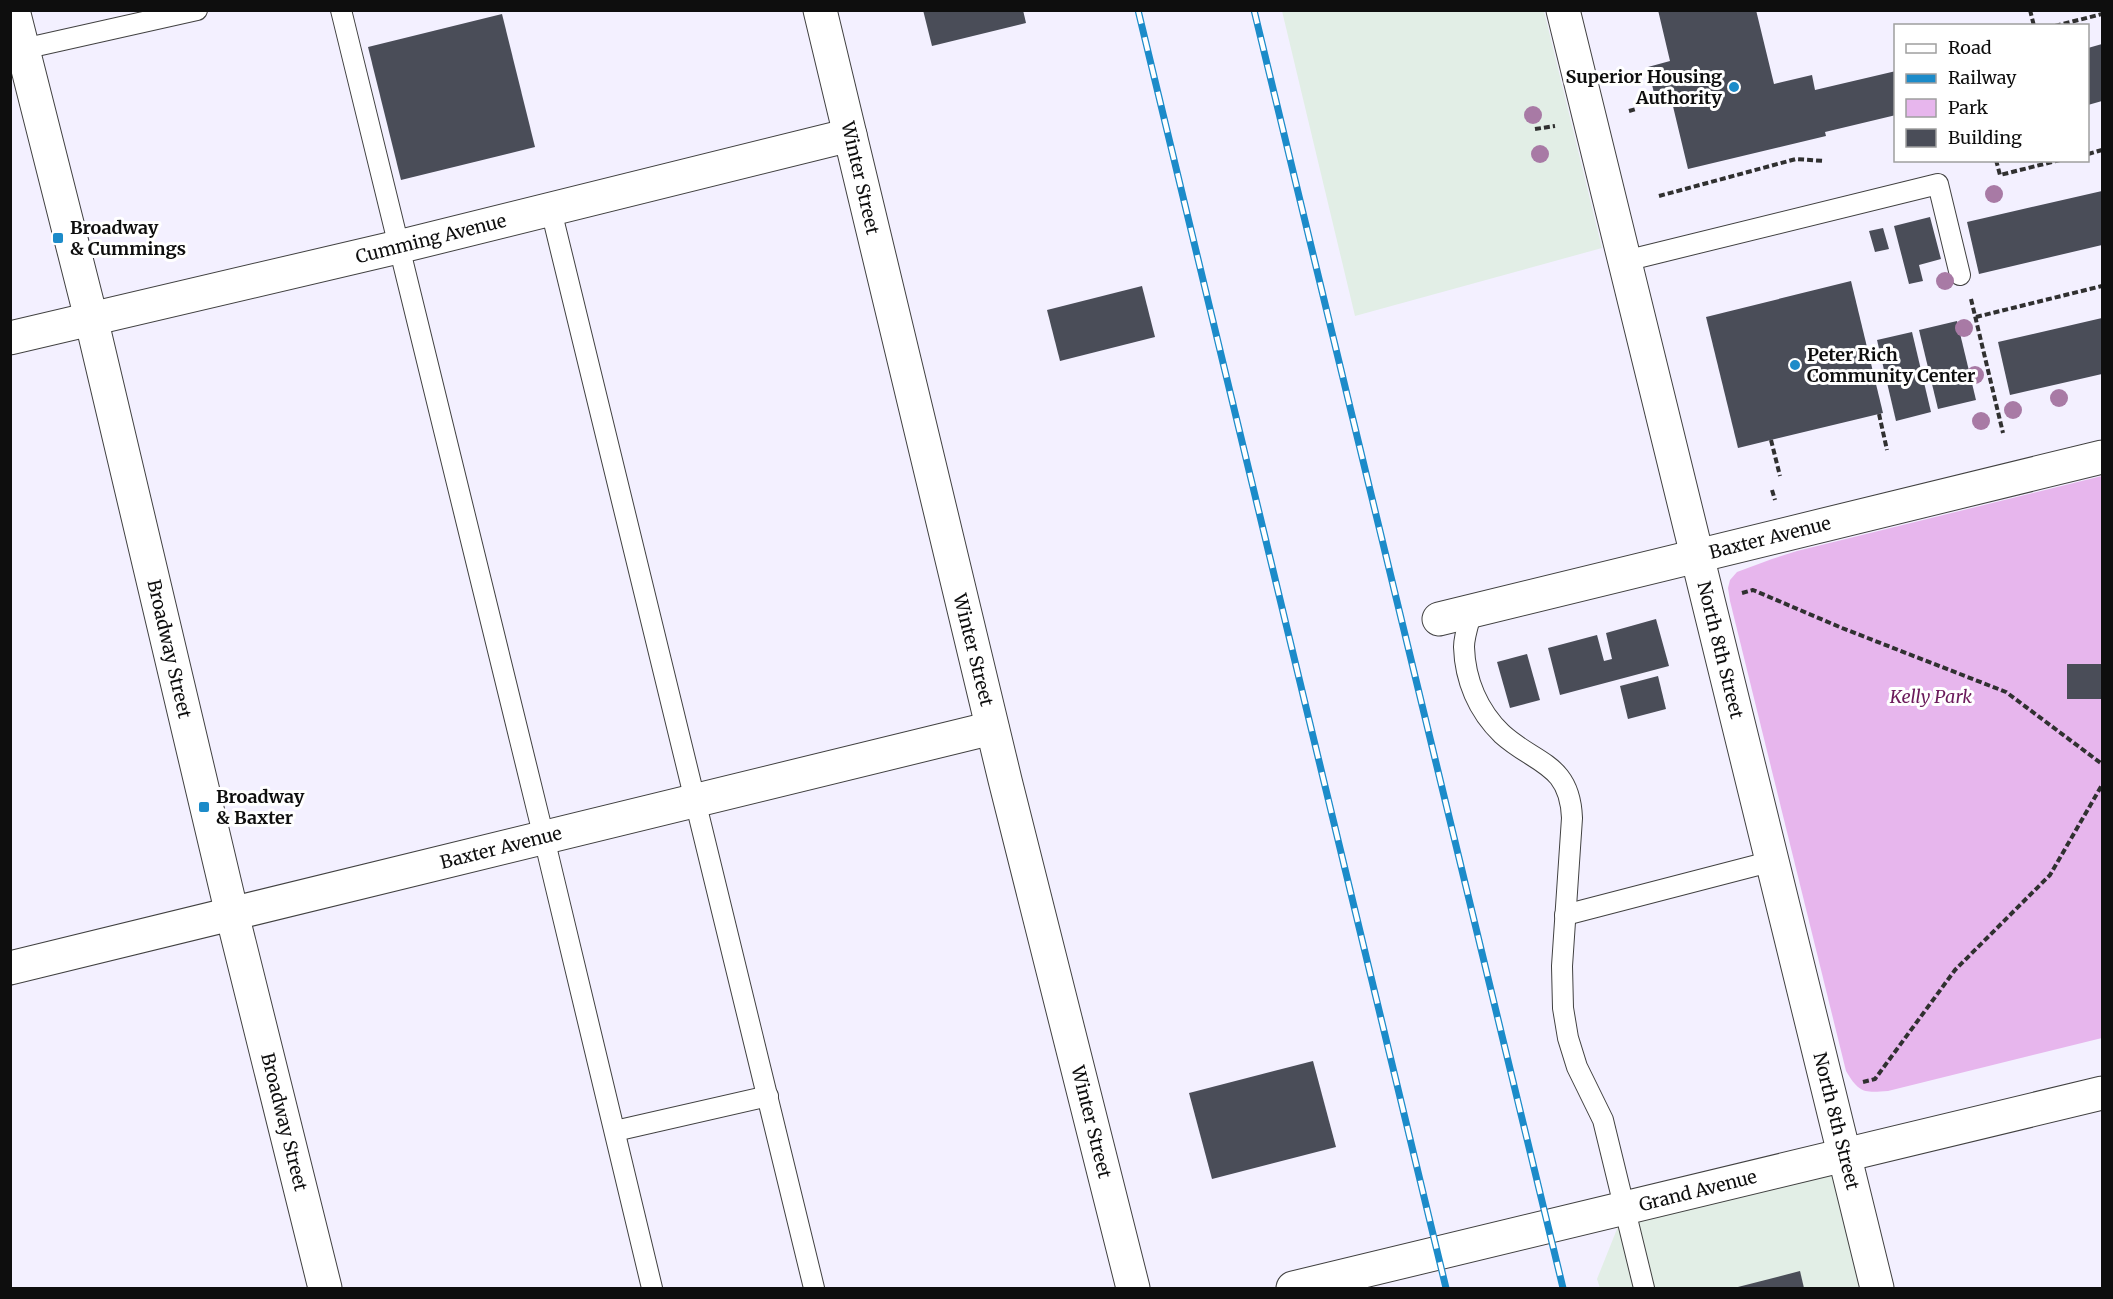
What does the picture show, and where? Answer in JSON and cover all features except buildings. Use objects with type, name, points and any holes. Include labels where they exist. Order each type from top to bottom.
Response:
[{"type":"street","name":"Broadway Street","points":[[13,10],[91,318],[232,914],[325,1288]]},
{"type":"street","name":"Winter Street","points":[[820,10],[992,728],[1133,1288]]},
{"type":"street","name":"North 8th Street","points":[[1563,10],[1876,1288]]},
{"type":"street","name":"Cumming Avenue","points":[[10,338],[398,247],[850,135]]},
{"type":"street","name":"Baxter Avenue","points":[[1438,620],[2103,457]]},
{"type":"street","name":"Baxter Avenue","points":[[10,968],[992,728]]},
{"type":"street","name":"Grand Avenue","points":[[1293,1288],[2103,1093]]},
{"type":"lane","points":[[23,49],[197,10]]},
{"type":"lane","points":[[341,10],[652,1288]]},
{"type":"lane","points":[[1625,261],[1938,184],[1960,275]]},
{"type":"lane","points":[[551,210],[814,1288]]},
{"type":"lane","points":[[1472,611],[1464,645],[1472,692],[1483,712],[1503,735],[1550,767],[1560,777],[1572,800],[1562,966],[1563,1008],[1568,1038],[1577,1067],[1603,1120],[1644,1288]]},
{"type":"lane","points":[[1565,915],[1773,861]]},
{"type":"lane","points":[[615,1131],[768,1096]]},
{"type":"path","points":[[2063,24],[2103,14]]},
{"type":"path","points":[[1629,111],[1636,109]]},
{"type":"path","points":[[1659,196],[1796,159],[1824,161]]},
{"type":"path","points":[[1997,162],[2000,175],[2052,162]]},
{"type":"path","points":[[1960,275],[1967,281],[2003,433]]},
{"type":"path","points":[[1976,317],[2103,286]]},
{"type":"path","points":[[1879,414],[1887,450]]},
{"type":"path","points":[[1771,440],[1780,476]]},
{"type":"path","points":[[1753,590],[1842,628],[2006,692],[2103,764]]},
{"type":"path","points":[[1861,1082],[1875,1080],[1955,970],[2050,875],[2103,784]]},
{"type":"shaded area","points":[[1282,11],[1544,11],[1602,248],[1355,316]]},
{"type":"shaded area","points":[[1844,1154],[1877,1288],[1600,1288],[1597,1279],[1625,1209]]},
{"type":"green space","name":"Kelly Park","points":[[2102,476],[2102,1038],[1888,1091],[1863,1090],[1855,1084],[1846,1071],[1730,601],[1728,588],[1730,580],[1737,572],[1797,551]]},
{"type":"railway","points":[[1138,10],[1446,1288]]},
{"type":"railway","points":[[1254,10],[1563,1288]]},
{"type":"place","name":"Superior Housing Authority","points":[[1734,87]]},
{"type":"place","name":"Broadway & Cummings","points":[[58,238]]},
{"type":"place","name":"Peter Rich Community Center","points":[[1795,365]]},
{"type":"place","name":"Broadway & Baxter","points":[[204,807]]}]
